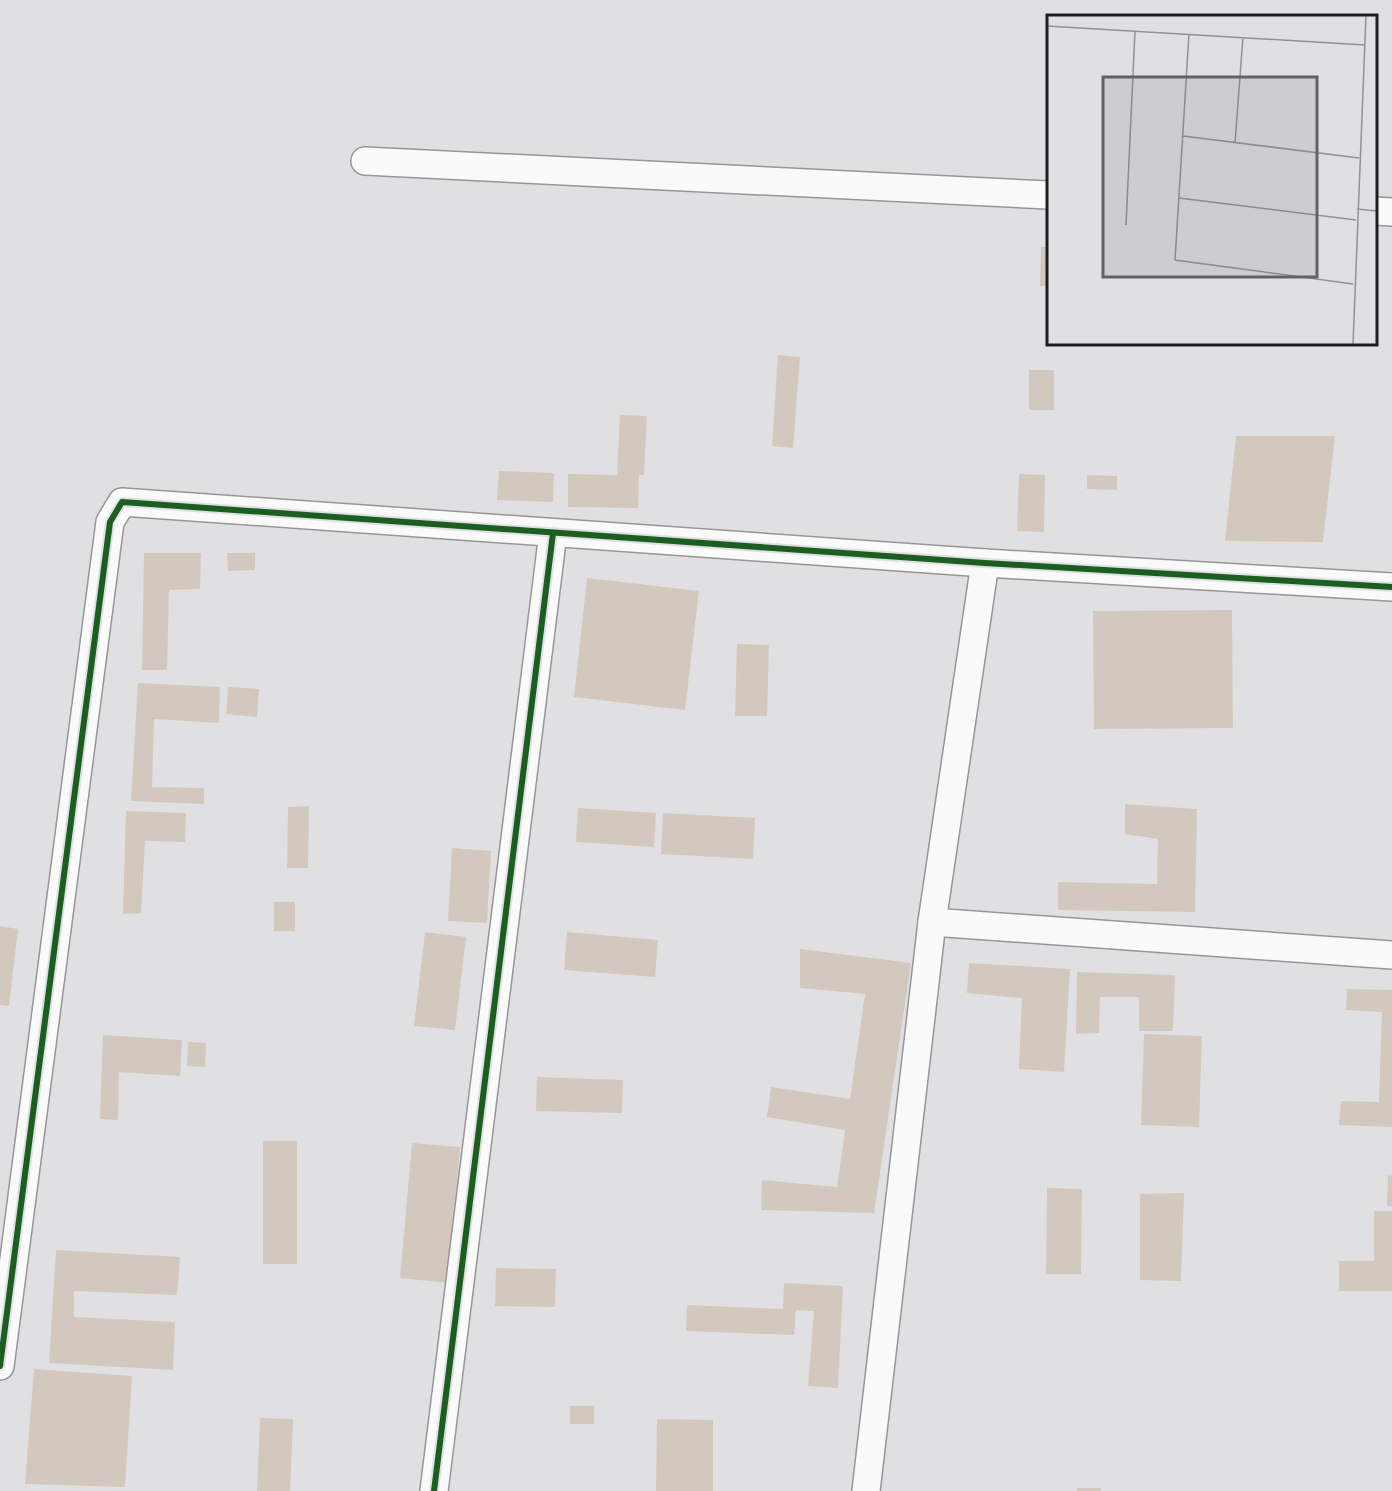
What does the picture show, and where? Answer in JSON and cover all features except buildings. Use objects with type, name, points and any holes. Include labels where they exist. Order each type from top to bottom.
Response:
[{"type":"street","points":[[365,161],[1047,195]]},
{"type":"street","points":[[1377,211],[1392,212]]},
{"type":"street","points":[[0,1366],[110,522],[122,502],[985,563],[1392,586]]},
{"type":"street","points":[[434,1491],[553,533]]},
{"type":"street","points":[[866,1491],[932,922],[985,563]]},
{"type":"street","points":[[932,922],[1392,955]]},
{"type":"cycle path","points":[[0,1366],[110,522],[122,502],[985,563],[1392,587]]},
{"type":"cycle path","points":[[434,1491],[553,533]]}]
